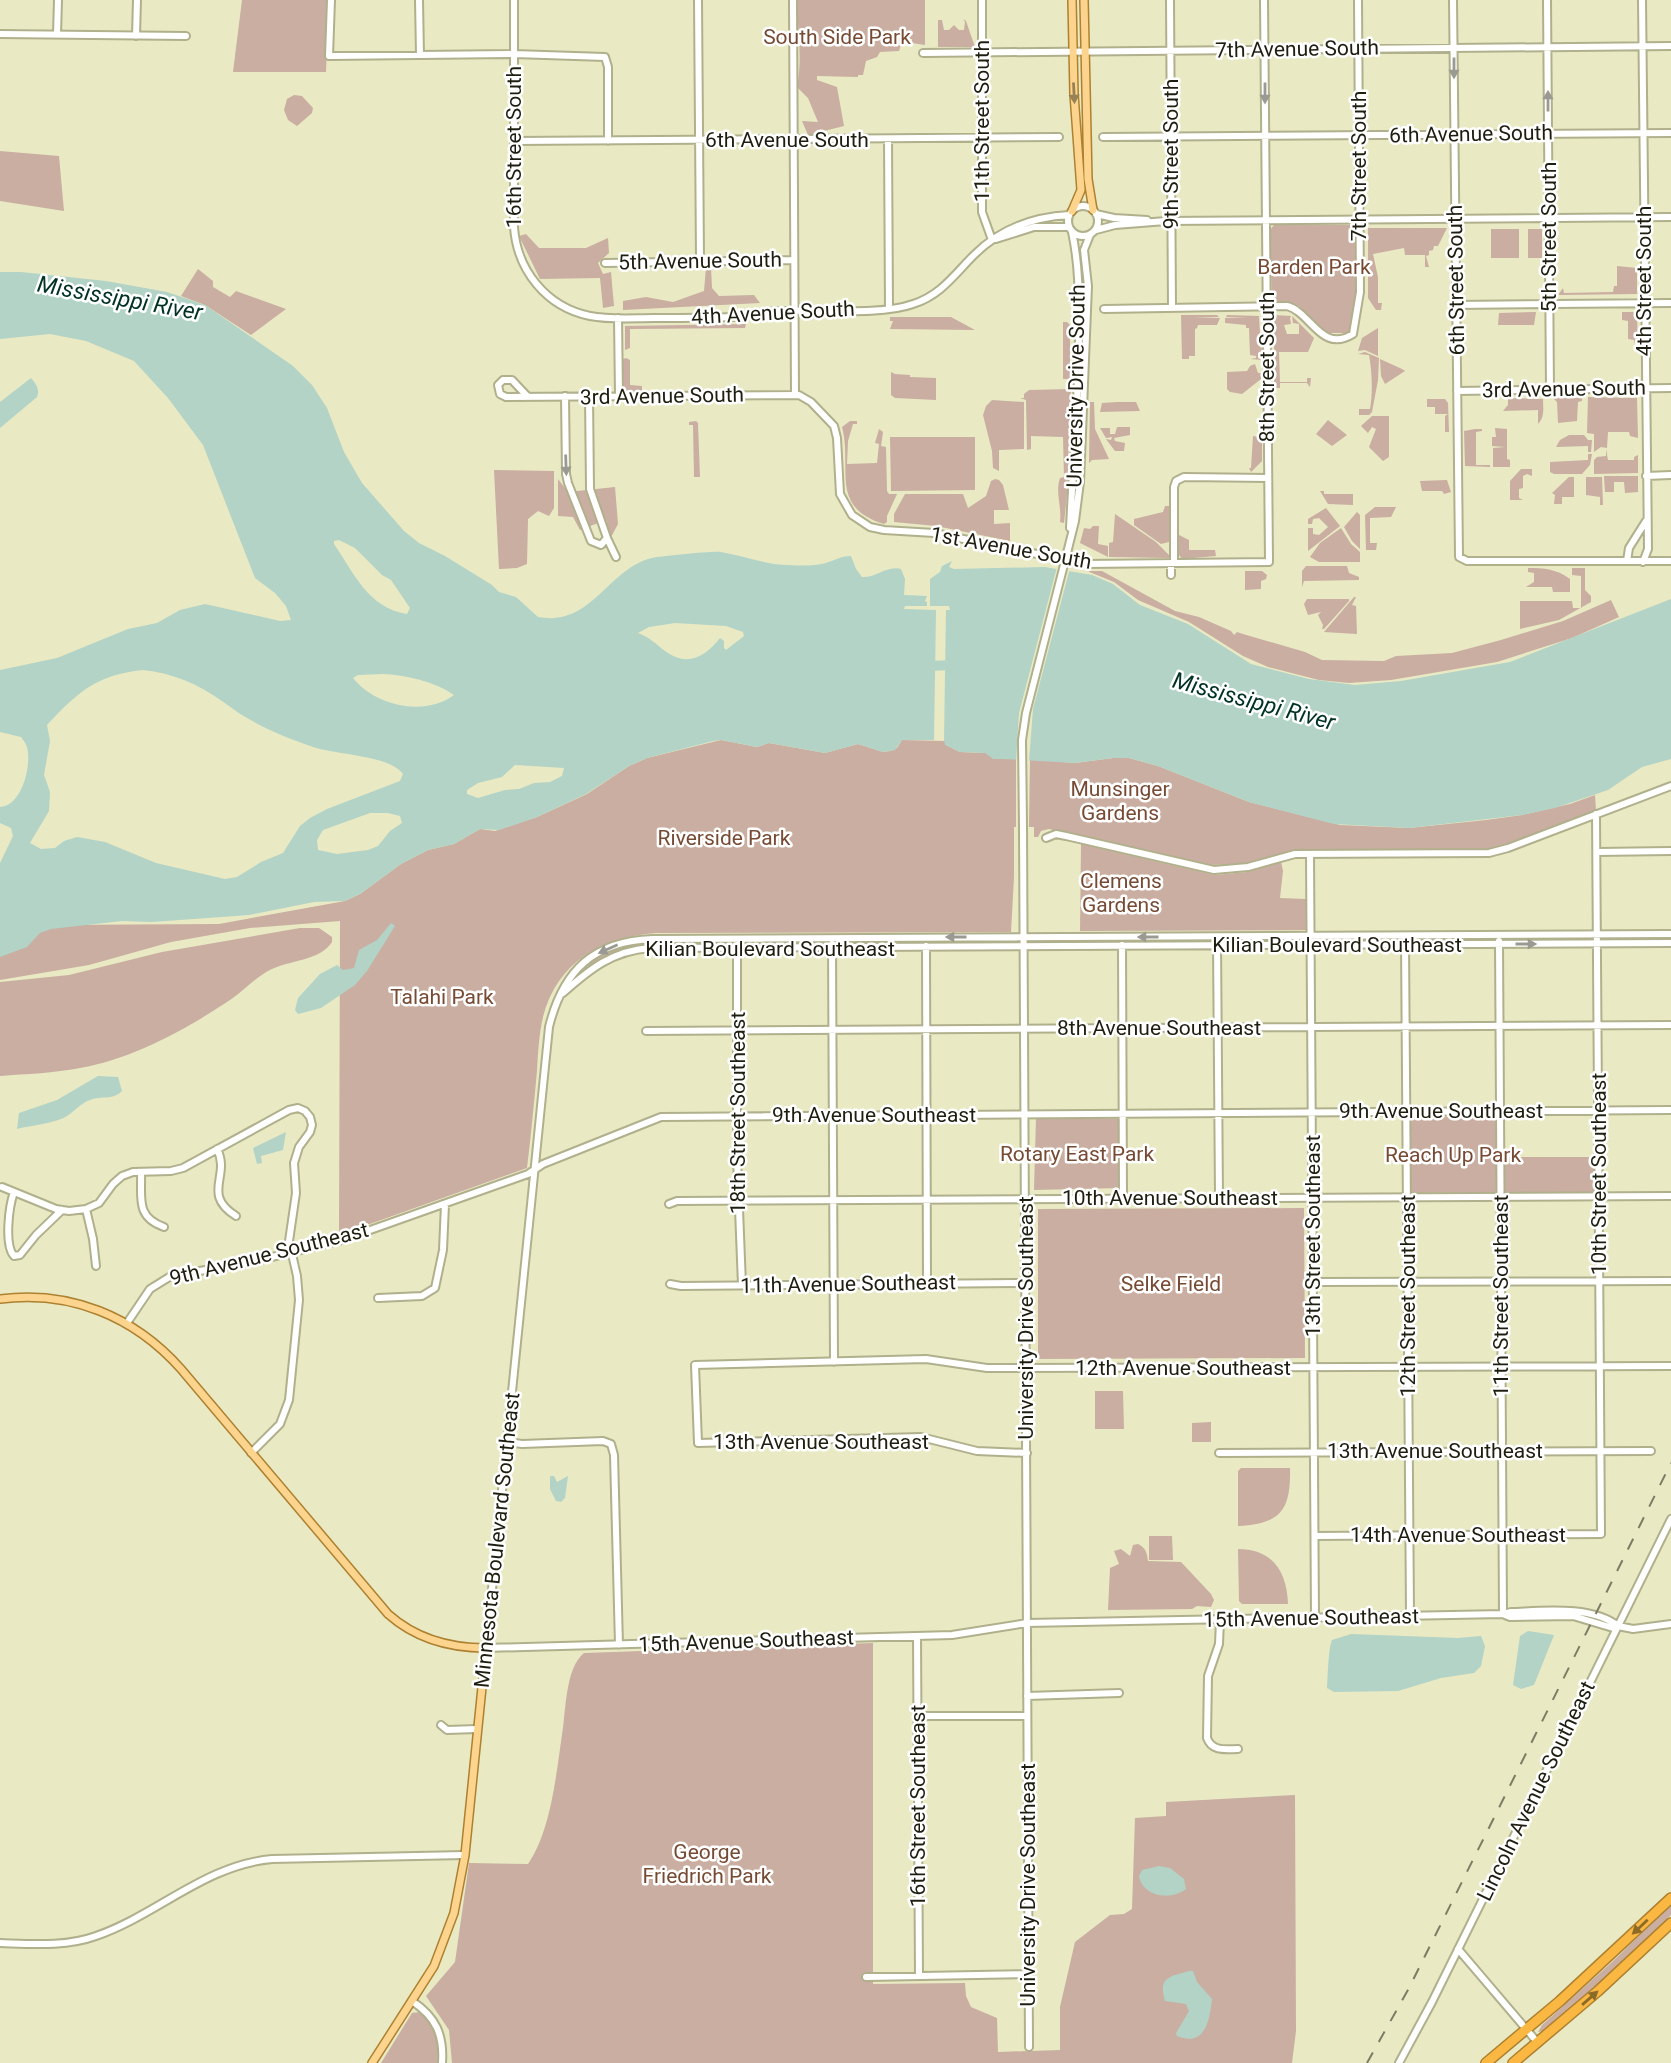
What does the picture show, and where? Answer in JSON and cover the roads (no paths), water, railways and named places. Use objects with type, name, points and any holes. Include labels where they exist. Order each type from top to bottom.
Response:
[{"type":"highway","points":[[1486,2063],[1671,1898]]},
{"type":"highway","points":[[1513,2063],[1671,1923]]},
{"type":"main road","points":[[1071,213],[1081,190],[1077,159],[1072,0]]},
{"type":"main road","points":[[1084,0],[1088,179],[1095,212]]},
{"type":"main road","name":"15th Avenue Southeast","points":[[0,1299],[31,1297],[65,1300],[98,1309],[149,1337],[170,1356],[379,1604],[399,1624],[453,1647],[486,1648]]},
{"type":"main road","name":"Minnesota Boulevard Southeast","points":[[372,2063],[433,1966],[446,1939],[458,1899],[465,1856],[486,1648]]},
{"type":"street","points":[[57,34],[58,0]]},
{"type":"street","points":[[136,0],[136,36]]},
{"type":"street","points":[[331,0],[329,56],[514,54],[605,57],[608,67],[608,141]]},
{"type":"street","points":[[419,0],[420,55]]},
{"type":"street","name":"16th Street South","points":[[514,0],[514,235],[522,263],[538,287]]},
{"type":"street","points":[[698,0],[700,260]]},
{"type":"street","points":[[793,0],[795,395]]},
{"type":"street","name":"11th Street South","points":[[982,0],[982,216],[993,240]]},
{"type":"street","name":"9th Street South","points":[[1170,0],[1169,221],[1172,308]]},
{"type":"street","name":"8th Street South","points":[[1264,0],[1269,562],[1264,562]]},
{"type":"street","name":"7th Street South","points":[[1267,306],[1297,309],[1317,331],[1331,338],[1349,337],[1354,331],[1360,292],[1358,0]]},
{"type":"street","name":"6th Street South","points":[[1453,0],[1458,543],[1461,559],[1627,561]]},
{"type":"street","name":"5th Street South","points":[[1547,0],[1550,390]]},
{"type":"street","name":"4th Street South","points":[[1642,0],[1648,552],[1643,562]]},
{"type":"street","points":[[0,34],[186,36]]},
{"type":"street","name":"7th Avenue South","points":[[923,53],[1671,46]]},
{"type":"street","name":"6th Avenue South","points":[[1103,137],[1671,133]]},
{"type":"street","name":"6th Avenue South","points":[[514,141],[1059,137]]},
{"type":"street","points":[[888,139],[889,309]]},
{"type":"street","points":[[993,240],[1001,233],[1024,223],[1071,213],[1080,206],[1114,218],[1169,221],[1671,217]]},
{"type":"street","points":[[1093,232],[1098,222],[1095,212]]},
{"type":"street","points":[[1070,230],[1071,213]]},
{"type":"street","points":[[993,240],[1034,227],[1070,230],[1081,237],[1115,225],[1169,221]]},
{"type":"street","name":"University Drive South","points":[[1067,553],[1074,482],[1079,343],[1078,270],[1070,230]]},
{"type":"street","name":"University Drive South","points":[[1069,541],[1075,521],[1080,482],[1088,298],[1084,250],[1093,232]]},
{"type":"street","name":"4th Avenue South","points":[[538,287],[558,303],[592,317],[733,317],[795,310],[889,309],[909,306],[932,296],[993,240]]},
{"type":"street","name":"5th Avenue South","points":[[605,263],[794,260]]},
{"type":"street","points":[[1455,305],[1671,303]]},
{"type":"street","points":[[1104,309],[1267,306]]},
{"type":"street","points":[[618,318],[618,396]]},
{"type":"street","name":"3rd Avenue South","points":[[528,397],[512,380],[503,380],[498,385],[500,394],[506,397],[528,397],[565,396],[795,395]]},
{"type":"street","name":"3rd Avenue South","points":[[1457,391],[1671,388]]},
{"type":"street","name":"1st Avenue South","points":[[795,395],[811,402],[835,430],[839,490],[848,511],[863,523],[879,530],[927,532],[1078,563],[1264,562]]},
{"type":"street","points":[[565,396],[568,483],[591,541],[601,545],[607,538]]},
{"type":"street","points":[[589,396],[590,489],[616,557]]},
{"type":"street","points":[[1646,476],[1671,475]]},
{"type":"street","points":[[1171,575],[1175,483],[1184,477],[1268,478]]},
{"type":"street","points":[[1646,521],[1629,548],[1627,561],[1671,561]]},
{"type":"street","name":"University Drive Southeast","points":[[1029,2048],[1023,740],[1026,713],[1067,553]]},
{"type":"street","points":[[1046,838],[1056,834],[1066,835],[1214,870],[1248,867],[1284,856],[1311,854],[1489,853],[1671,786]]},
{"type":"street","name":"10th Street Southeast","points":[[1596,814],[1601,1534]]},
{"type":"street","points":[[1597,852],[1671,851]]},
{"type":"street","name":"13th Street Southeast","points":[[1311,854],[1315,1618]]},
{"type":"street","name":"Kilian Boulevard Southeast","points":[[559,997],[568,978],[579,965],[592,956],[620,944],[653,939],[1671,934]]},
{"type":"street","name":"11th Street Southeast","points":[[1499,935],[1503,1614]]},
{"type":"street","name":"12th Street Southeast","points":[[1405,936],[1410,1615]]},
{"type":"street","points":[[926,937],[927,1283]]},
{"type":"street","points":[[1122,937],[1123,1199]]},
{"type":"street","points":[[1217,937],[1219,1197]]},
{"type":"street","points":[[832,938],[834,1362]]},
{"type":"street","name":"18th Street Southeast","points":[[737,940],[741,1285]]},
{"type":"street","name":"Kilian Boulevard Southeast","points":[[559,997],[593,967],[628,951],[650,948],[1671,943]]},
{"type":"street","name":"Minnesota Boulevard Southeast","points":[[486,1648],[547,1041],[551,1016],[559,997]]},
{"type":"street","name":"8th Avenue Southeast","points":[[646,1031],[1671,1025]]},
{"type":"street","points":[[2,1187],[62,1210],[86,1209],[99,1203],[117,1180],[128,1174],[177,1170],[289,1110],[298,1108],[308,1114],[312,1121],[311,1129],[299,1147],[294,1163],[296,1193],[290,1227],[299,1300],[289,1400],[280,1424],[251,1453]]},
{"type":"street","name":"9th Avenue Southeast","points":[[127,1323],[150,1290],[171,1276],[342,1240],[528,1174],[656,1118],[1671,1110]]},
{"type":"street","points":[[217,1149],[222,1162],[218,1185],[219,1200],[223,1208],[236,1216]]},
{"type":"street","points":[[141,1172],[141,1196],[145,1215],[151,1222],[164,1227]]},
{"type":"street","points":[[14,1192],[9,1209],[10,1249],[14,1256],[20,1255],[62,1210]]},
{"type":"street","name":"10th Avenue Southeast","points":[[668,1204],[677,1201],[1025,1198],[1671,1196]]},
{"type":"street","points":[[378,1298],[422,1296],[435,1288],[443,1250],[445,1204]]},
{"type":"street","points":[[86,1209],[96,1266]]},
{"type":"street","points":[[1312,1282],[1671,1281]]},
{"type":"street","name":"11th Avenue Southeast","points":[[670,1284],[1026,1283]]},
{"type":"street","name":"12th Avenue Southeast","points":[[698,1443],[695,1365],[926,1359],[977,1368],[1671,1366]]},
{"type":"street","name":"13th Avenue Southeast","points":[[698,1443],[921,1437],[977,1451],[1027,1453]]},
{"type":"street","points":[[507,1442],[522,1444],[603,1441],[611,1444],[614,1455],[619,1645]]},
{"type":"street","name":"13th Avenue Southeast","points":[[1219,1453],[1409,1450],[1651,1451]]},
{"type":"street","name":"Lincoln Avenue Southeast","points":[[1399,2063],[1671,1518]]},
{"type":"street","name":"14th Avenue Southeast","points":[[1315,1536],[1502,1537],[1601,1534]]},
{"type":"street","name":"15th Avenue Southeast","points":[[486,1648],[917,1636],[973,1633],[1027,1623],[1410,1615],[1573,1616],[1613,1628],[1618,1626],[1633,1629],[1671,1624]]},
{"type":"street","points":[[1220,1620],[1219,1644],[1208,1676],[1207,1738],[1216,1749],[1238,1749]]},
{"type":"street","name":"16th Street Southeast","points":[[917,1636],[919,1976]]},
{"type":"street","points":[[1027,1696],[1119,1693]]},
{"type":"street","points":[[918,1716],[1027,1716]]},
{"type":"street","points":[[441,1725],[447,1730],[477,1729]]},
{"type":"street","points":[[0,1943],[75,1942],[96,1936],[216,1874],[247,1862],[272,1859],[465,1856]]},
{"type":"street","points":[[1458,1949],[1538,2042]]},
{"type":"street","points":[[866,1977],[1029,1974]]},
{"type":"street","points":[[412,2001],[429,2014],[438,2028],[442,2042],[442,2063]]},
{"type":"water","points":[[0,272],[106,281],[167,292],[205,305],[293,366],[312,385],[327,408],[344,452],[362,483],[404,531],[419,543],[492,585],[499,592],[516,597],[538,617],[557,618],[572,614],[586,606],[636,564],[657,557],[721,552],[772,564],[803,566],[851,556],[862,577],[901,569],[905,579],[904,595],[927,596],[927,606],[905,606],[904,609],[936,610],[934,740],[902,740],[895,750],[883,752],[858,744],[825,753],[769,743],[757,747],[713,741],[647,758],[629,766],[586,794],[537,817],[499,830],[480,829],[454,844],[428,850],[401,864],[360,894],[345,901],[314,902],[249,915],[152,922],[122,921],[51,929],[40,933],[27,947],[0,957],[0,863],[13,836],[11,828],[0,823],[0,807],[8,805],[20,792],[28,755],[27,746],[21,737],[0,732],[0,670],[57,658],[128,629],[157,623],[180,610],[205,604],[280,621],[291,620],[286,606],[275,593],[255,578],[203,445],[168,398],[134,361],[86,341],[50,334],[0,339]],"holes":[[[339,540],[355,548],[382,575],[391,580],[410,608],[407,614],[382,605],[372,597],[363,588],[334,541]],[[675,623],[726,626],[743,632],[744,636],[726,650],[724,641],[720,638],[703,655],[681,659],[638,633],[649,627]],[[143,670],[185,680],[245,717],[280,734],[323,750],[375,759],[403,774],[400,781],[310,818],[300,826],[283,853],[261,862],[237,877],[225,879],[156,863],[105,842],[77,837],[64,841],[55,848],[41,849],[30,843],[49,811],[50,792],[44,775],[50,741],[47,725],[68,703],[89,687],[127,672]],[[358,675],[401,676],[429,682],[454,695],[429,706],[401,705],[374,696],[353,678]],[[515,765],[564,768],[562,776],[550,782],[534,783],[478,798],[467,794],[467,790],[478,783],[502,777]],[[370,813],[400,816],[402,823],[390,831],[378,846],[368,850],[337,854],[318,850],[317,840],[323,830]]]},
{"type":"water","points":[[31,378],[38,389],[37,397],[0,428],[0,402]]},
{"type":"water","points":[[952,561],[949,567],[954,569],[1045,567],[1092,575],[1113,584],[1140,605],[1188,624],[1251,664],[1309,679],[1355,685],[1401,681],[1510,662],[1671,599],[1671,759],[1642,767],[1608,790],[1555,808],[1522,815],[1409,828],[1334,824],[1249,802],[1158,766],[1129,758],[1075,763],[993,759],[985,753],[960,752],[945,745],[944,740],[946,610],[950,610],[949,606],[930,606],[930,579],[940,572],[942,566]]},
{"type":"water","points":[[391,923],[395,926],[355,985],[321,1008],[298,1014],[295,1010],[298,998],[320,974],[337,965],[343,970],[354,968],[359,950],[377,940]]},
{"type":"water","points":[[98,1076],[118,1077],[122,1091],[114,1096],[87,1101],[56,1121],[17,1129],[19,1113],[57,1100]]},
{"type":"water","points":[[286,1132],[283,1150],[261,1156],[262,1163],[257,1164],[253,1148]]},
{"type":"water","points":[[550,1476],[554,1476],[557,1482],[568,1476],[565,1498],[561,1502],[556,1501],[550,1489]]},
{"type":"water","points":[[1528,1631],[1554,1635],[1534,1685],[1521,1689],[1513,1685],[1520,1636]]},
{"type":"water","points":[[1351,1634],[1458,1638],[1481,1636],[1485,1646],[1481,1666],[1474,1673],[1441,1678],[1398,1691],[1334,1692],[1327,1688],[1332,1640]]},
{"type":"water","points":[[1159,1866],[1170,1868],[1184,1879],[1186,1889],[1166,1896],[1146,1889],[1139,1876],[1142,1870]]},
{"type":"water","points":[[1193,1971],[1197,1982],[1212,1999],[1205,2029],[1200,2035],[1187,2039],[1177,2036],[1176,2033],[1189,2011],[1186,2004],[1165,2001],[1163,1987],[1167,1979]]},
{"type":"waterway","name":"Mississippi River","points":[[924,666],[958,665]]},
{"type":"railway","points":[[1367,2063],[1409,1988],[1671,1463]]},
{"type":"park label","name":"South Side Park","points":[[837,37]]},
{"type":"park label","name":"Barden Park","points":[[1314,267]]},
{"type":"park label","name":"Munsinger Gardens","points":[[1120,801]]},
{"type":"park label","name":"Riverside Park","points":[[724,838]]},
{"type":"park label","name":"Clemens Gardens","points":[[1121,893]]},
{"type":"park label","name":"Talahi Park","points":[[442,997]]},
{"type":"park label","name":"Rotary East Park","points":[[1077,1154]]},
{"type":"park label","name":"Reach Up Park","points":[[1453,1155]]},
{"type":"park label","name":"Selke Field","points":[[1171,1284]]},
{"type":"park label","name":"George Friedrich Park","points":[[707,1864]]}]
